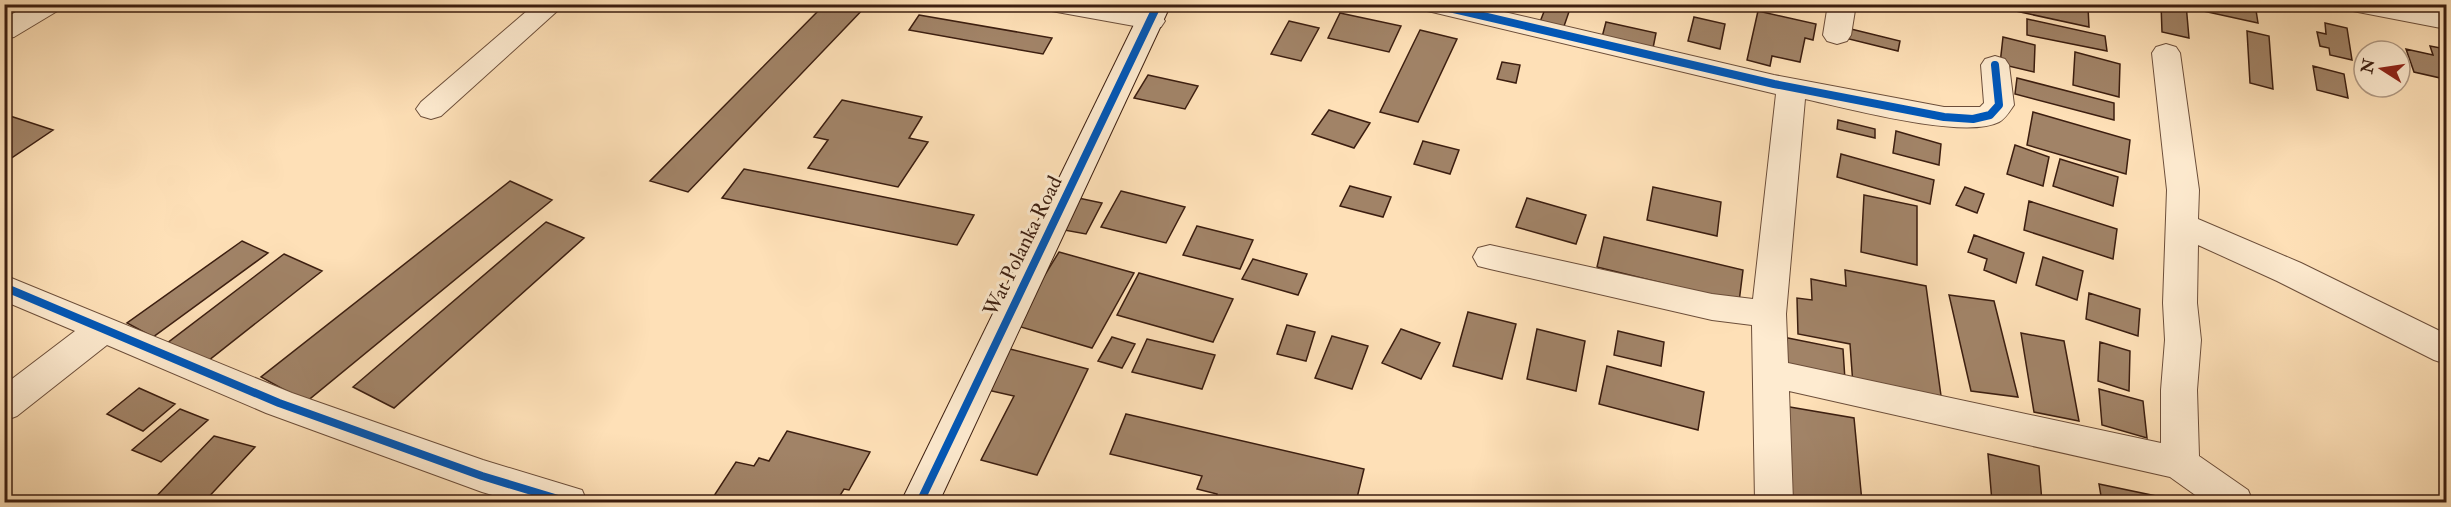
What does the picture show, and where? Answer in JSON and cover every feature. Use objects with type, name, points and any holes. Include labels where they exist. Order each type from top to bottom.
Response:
[{"type":"street","points":[[4,31],[49,4]]},
{"type":"street","points":[[431,109],[552,4]]},
{"type":"street","points":[[1057,4],[1155,13]]},
{"type":"street","points":[[1432,4],[1791,87],[1944,117],[1973,119],[1990,115],[1999,105],[1995,65]]},
{"type":"street","points":[[1837,35],[1842,4]]},
{"type":"street","points":[[2358,4],[2446,21]]},
{"type":"street","name":"Wat Polanka Road","points":[[920,502],[1155,13]]},
{"type":"street","points":[[2166,53],[2183,190],[2180,303],[2184,340],[2179,390],[2180,463]]},
{"type":"street","points":[[1774,502],[1769,314],[1791,87]]},
{"type":"street","points":[[2183,225],[2289,272],[2446,350]]},
{"type":"street","points":[[1490,257],[1712,307],[1769,314]]},
{"type":"street","points":[[4,286],[279,404],[482,476],[568,502]]},
{"type":"street","points":[[4,406],[104,328]]},
{"type":"street","points":[[1771,373],[2180,463],[2234,502]]},
{"type":"building","points":[[825,4],[868,4],[688,192],[650,181]]},
{"type":"building","points":[[1547,4],[1571,6],[1562,32],[1538,27]]},
{"type":"building","points":[[1983,4],[2077,4],[2088,7],[2089,27]]},
{"type":"building","points":[[2161,4],[2186,4],[2189,38],[2162,32]]},
{"type":"building","points":[[2189,4],[2255,4],[2258,23],[2189,8]]},
{"type":"building","points":[[1758,11],[1816,24],[1813,40],[1805,38],[1800,62],[1772,56],[1770,66],[1747,60]]},
{"type":"building","points":[[1340,13],[1401,26],[1389,52],[1328,38]]},
{"type":"building","points":[[919,15],[1052,38],[1043,54],[909,30]]},
{"type":"building","points":[[1694,17],[1725,24],[1720,49],[1688,41]]},
{"type":"building","points":[[2027,19],[2105,36],[2107,51],[2027,35]]},
{"type":"building","points":[[1289,21],[1319,28],[1301,61],[1271,54]]},
{"type":"building","points":[[1606,22],[1656,33],[1652,53],[1601,41]]},
{"type":"building","points":[[2325,23],[2347,28],[2352,60],[2330,55],[2329,48],[2320,46],[2317,32],[2326,34]]},
{"type":"building","points":[[1851,29],[1900,41],[1898,51],[1849,39]]},
{"type":"building","points":[[1420,30],[1457,39],[1418,122],[1380,112]]},
{"type":"building","points":[[2247,31],[2269,36],[2273,89],[2250,83]]},
{"type":"building","points":[[2003,37],[2035,45],[2034,72],[2000,64]]},
{"type":"building","points":[[2430,46],[2446,49],[2446,98],[2440,78],[2414,72],[2412,66],[2412,50],[2433,55]]},
{"type":"building","points":[[2075,52],[2120,64],[2119,97],[2073,85]]},
{"type":"building","points":[[1502,62],[1520,65],[1516,83],[1497,79]]},
{"type":"building","points":[[2313,66],[2344,74],[2348,98],[2317,90]]},
{"type":"building","points":[[1148,75],[1198,86],[1185,109],[1134,98]]},
{"type":"building","points":[[2017,78],[2114,103],[2114,120],[2015,94]]},
{"type":"building","points":[[842,100],[922,117],[909,138],[928,142],[898,187],[808,168],[828,140],[814,137]]},
{"type":"building","points":[[1329,110],[1370,123],[1354,148],[1312,134]]},
{"type":"building","points":[[2033,112],[2130,140],[2126,174],[2027,145]]},
{"type":"building","points":[[4,114],[53,130],[4,163]]},
{"type":"building","points":[[1838,120],[1875,129],[1875,138],[1837,129]]},
{"type":"building","points":[[1896,131],[1941,144],[1939,165],[1893,153]]},
{"type":"building","points":[[1423,141],[1459,150],[1450,174],[1414,164]]},
{"type":"building","points":[[2015,145],[2049,157],[2043,186],[2007,174]]},
{"type":"building","points":[[1841,154],[1934,180],[1930,204],[1837,177]]},
{"type":"building","points":[[2060,159],[2118,177],[2113,206],[2053,186]]},
{"type":"building","points":[[744,169],[974,215],[957,245],[722,198]]},
{"type":"building","points":[[510,181],[552,200],[306,402],[261,377]]},
{"type":"building","points":[[1350,186],[1391,197],[1383,217],[1340,206]]},
{"type":"building","points":[[1653,187],[1721,202],[1717,236],[1647,220]]},
{"type":"building","points":[[1965,187],[1984,194],[1977,213],[1956,205]]},
{"type":"building","points":[[1121,191],[1185,207],[1166,243],[1101,227]]},
{"type":"building","points":[[1864,195],[1917,206],[1917,265],[1861,252]]},
{"type":"building","points":[[1069,196],[1102,203],[1086,234],[1053,228]]},
{"type":"building","points":[[1527,198],[1586,215],[1576,244],[1516,227]]},
{"type":"building","points":[[2029,201],[2117,229],[2113,259],[2024,230]]},
{"type":"building","points":[[546,222],[584,238],[394,408],[353,387]]},
{"type":"building","points":[[1197,226],[1253,240],[1240,269],[1183,255]]},
{"type":"building","points":[[1974,235],[2024,253],[2016,283],[1984,270],[1987,259],[1968,252]]},
{"type":"building","points":[[1604,237],[1743,270],[1739,302],[1597,267]]},
{"type":"building","points":[[242,241],[268,253],[153,337],[127,323]]},
{"type":"building","points":[[1059,252],[1134,273],[1092,348],[1014,325]]},
{"type":"building","points":[[284,254],[322,271],[204,364],[166,344]]},
{"type":"building","points":[[2043,257],[2083,271],[2077,300],[2036,285]]},
{"type":"building","points":[[1253,259],[1307,274],[1298,295],[1242,279]]},
{"type":"building","points":[[1845,270],[1926,286],[1942,403],[1853,385],[1850,344],[1798,334],[1797,298],[1812,300],[1811,279],[1846,286]]},
{"type":"building","points":[[1139,273],[1233,299],[1213,342],[1117,315]]},
{"type":"building","points":[[2089,293],[2140,309],[2138,336],[2086,319]]},
{"type":"building","points":[[1949,295],[1994,301],[2018,397],[1971,391]]},
{"type":"building","points":[[1468,312],[1516,324],[1502,379],[1453,366]]},
{"type":"building","points":[[1287,325],[1315,332],[1306,361],[1277,354]]},
{"type":"building","points":[[1401,329],[1440,343],[1421,379],[1382,363]]},
{"type":"building","points":[[1537,329],[1585,341],[1576,391],[1527,379]]},
{"type":"building","points":[[1618,331],[1664,342],[1661,366],[1614,355]]},
{"type":"building","points":[[2021,333],[2064,341],[2079,421],[2034,412]]},
{"type":"building","points":[[1332,336],[1368,346],[1352,389],[1315,378]]},
{"type":"building","points":[[1112,337],[1135,344],[1122,368],[1098,361]]},
{"type":"building","points":[[1783,337],[1843,349],[1845,380],[1783,368]]},
{"type":"building","points":[[1147,339],[1215,355],[1202,389],[1132,372]]},
{"type":"building","points":[[2100,342],[2130,351],[2129,391],[2098,381]]},
{"type":"building","points":[[1006,348],[1088,369],[1037,475],[981,460],[1014,396],[983,389]]},
{"type":"building","points":[[1607,366],[1704,392],[1698,430],[1599,404]]},
{"type":"building","points":[[139,388],[175,404],[143,431],[107,414]]},
{"type":"building","points":[[2099,389],[2143,401],[2147,438],[2102,425]]},
{"type":"building","points":[[1784,406],[1854,418],[1862,502],[1784,502]]},
{"type":"building","points":[[180,409],[208,420],[161,462],[132,450]]},
{"type":"building","points":[[1126,414],[1364,469],[1356,502],[1215,502],[1217,494],[1197,489],[1202,476],[1110,454]]},
{"type":"building","points":[[787,431],[870,452],[849,490],[844,489],[836,502],[710,502],[736,462],[754,466],[759,458],[769,461]]},
{"type":"building","points":[[214,436],[255,447],[204,502],[151,502]]},
{"type":"building","points":[[1988,454],[2039,466],[2042,502],[1992,502]]},
{"type":"building","points":[[2099,484],[2156,496],[2158,502],[2102,502]]},
{"type":"cycle path","points":[[920,502],[1158,4]]},
{"type":"cycle path","points":[[1432,4],[1774,84],[1944,117],[1973,119],[1990,115],[1999,105],[1995,65]]},
{"type":"cycle path","points":[[4,287],[279,403],[482,476],[568,502]]}]
